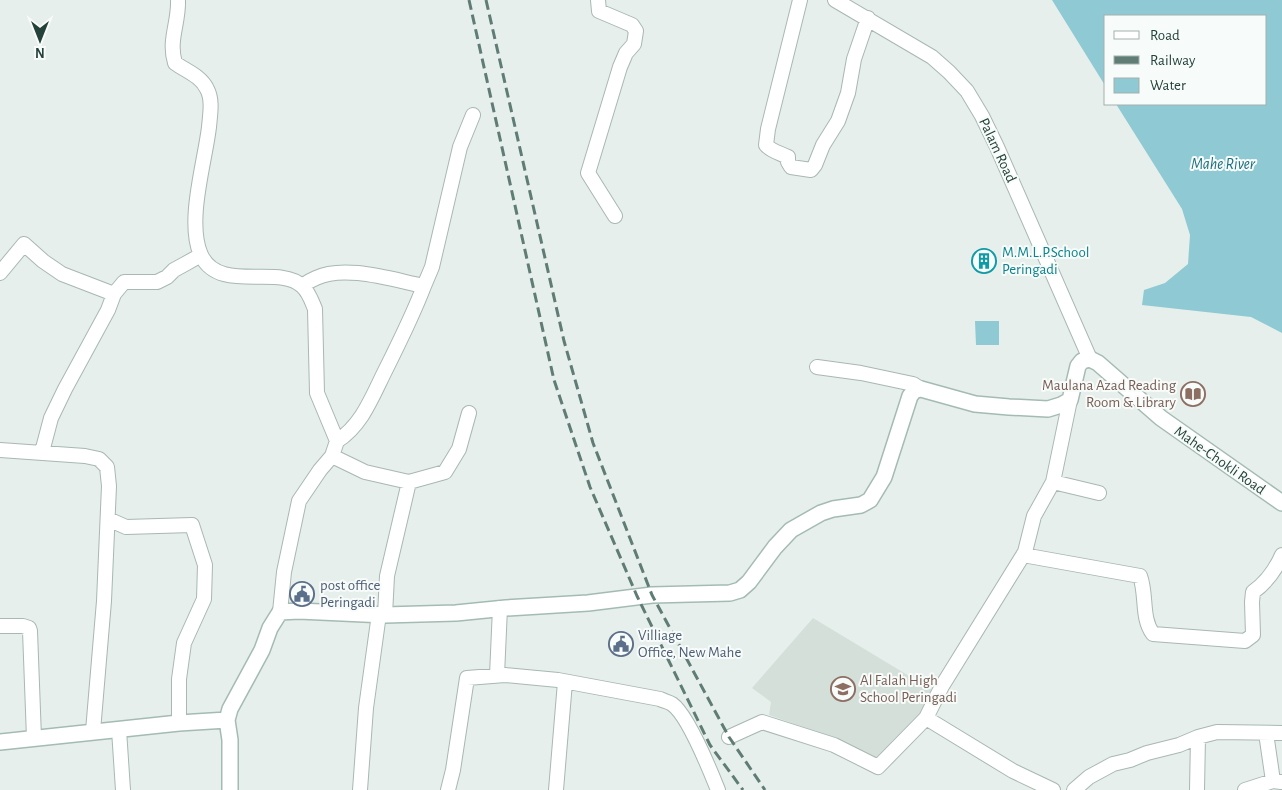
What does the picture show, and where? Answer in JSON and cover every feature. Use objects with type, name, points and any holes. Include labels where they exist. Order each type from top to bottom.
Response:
[{"type":"main road","points":[[230,790],[230,740],[227,720],[236,698],[262,650],[270,628],[280,612],[456,613],[500,608],[588,603],[652,595],[721,594],[740,590],[749,582],[775,547],[791,530],[821,513],[833,509],[861,506],[870,500],[884,477],[910,396],[915,390],[920,389],[975,404],[1048,409],[1070,400],[1078,366],[1082,361],[1090,359]]},
{"type":"main road","name":"Mahe-Chokli Road","points":[[1090,359],[1098,363],[1161,418],[1282,503]]},
{"type":"main road","points":[[0,742],[179,723],[227,720]]},
{"type":"street","points":[[178,0],[177,19],[172,42],[172,54],[175,64],[197,77],[207,88],[210,100],[208,136],[200,176],[195,220],[201,256],[215,270],[227,275],[290,279],[302,286],[310,297],[315,309],[317,393],[337,441]]},
{"type":"street","points":[[598,0],[599,11],[632,25],[636,31],[634,44],[626,53],[620,67],[588,174],[615,216]]},
{"type":"street","points":[[800,0],[768,129],[766,144],[770,150],[788,157],[791,167],[811,170],[823,145],[838,121],[848,93],[854,59],[868,18]]},
{"type":"street","name":"Palam Road","points":[[835,0],[932,57],[967,91],[997,147],[1090,359]]},
{"type":"street","points":[[280,612],[284,572],[299,501],[332,456],[337,441],[348,434],[364,413],[412,317],[432,267],[460,147],[473,115]]},
{"type":"street","points":[[0,273],[24,244],[43,262],[62,274],[114,294]]},
{"type":"street","points":[[42,452],[51,418],[74,371],[108,310],[114,294],[124,282],[157,282],[167,277],[174,270],[201,256]]},
{"type":"street","points":[[302,286],[317,277],[341,272],[372,275],[424,286]]},
{"type":"street","points":[[817,367],[861,373],[913,384],[920,389]]},
{"type":"street","points":[[729,737],[762,722],[834,745],[878,767],[926,718],[942,686],[1023,555],[1034,516],[1053,482],[1070,400]]},
{"type":"street","points":[[332,456],[366,472],[409,482],[445,472],[459,449],[469,413]]},
{"type":"street","points":[[0,450],[85,456],[99,459],[107,467],[109,486],[104,601],[94,732]]},
{"type":"street","points":[[360,790],[366,708],[387,576],[409,482]]},
{"type":"street","points":[[1053,482],[1099,493]]},
{"type":"street","points":[[108,519],[126,528],[192,525],[205,565],[204,599],[184,643],[179,679],[179,723]]},
{"type":"street","points":[[1023,555],[1140,576],[1144,587],[1147,627],[1152,634],[1245,641],[1254,635],[1253,592],[1272,575],[1282,555]]},
{"type":"street","points":[[497,675],[500,608]]},
{"type":"street","points":[[0,626],[23,626],[29,628],[30,631],[34,738]]},
{"type":"street","points":[[448,790],[453,770],[467,678],[497,675],[565,682],[660,699],[672,704],[681,714],[695,737],[718,790]]},
{"type":"street","points":[[556,790],[565,682]]},
{"type":"street","points":[[926,718],[1013,771],[1052,790]]},
{"type":"street","points":[[119,730],[123,790]]},
{"type":"street","points":[[1074,790],[1089,777],[1113,764],[1130,760],[1147,752],[1179,745],[1198,736],[1217,732],[1282,733]]},
{"type":"street","points":[[1245,790],[1277,781],[1266,733]]},
{"type":"street","points":[[1197,790],[1198,736]]},
{"type":"shaded area","name":"Al Falah High School Peringadi","points":[[813,618],[934,691],[923,714],[879,761],[831,737],[769,715],[771,702],[752,688]]},
{"type":"water","name":"Mahe River","points":[[1052,0],[1282,0],[1282,333],[1251,317],[1142,305],[1144,290],[1165,283],[1188,264],[1190,235],[1182,209],[1117,105],[1267,105],[1267,15],[1104,15],[1104,84]]},
{"type":"water","points":[[975,321],[999,321],[999,345],[976,345]]},
{"type":"railway","points":[[469,0],[554,380],[590,487],[637,596],[710,745],[743,790]]},
{"type":"railway","points":[[486,0],[564,341],[593,443],[652,595],[729,737],[765,790]]},
{"type":"place","name":"M.M.L.P.School Peringadi","points":[[984,261]]},
{"type":"place","name":"Maulana Azad Reading Room & Library","points":[[1193,394]]},
{"type":"place","name":"post office Peringadi","points":[[302,594]]},
{"type":"place","name":"Villiage Office, New Mahe","points":[[621,644]]},
{"type":"place","name":"Al Falah High School Peringadi","points":[[843,689]]}]
